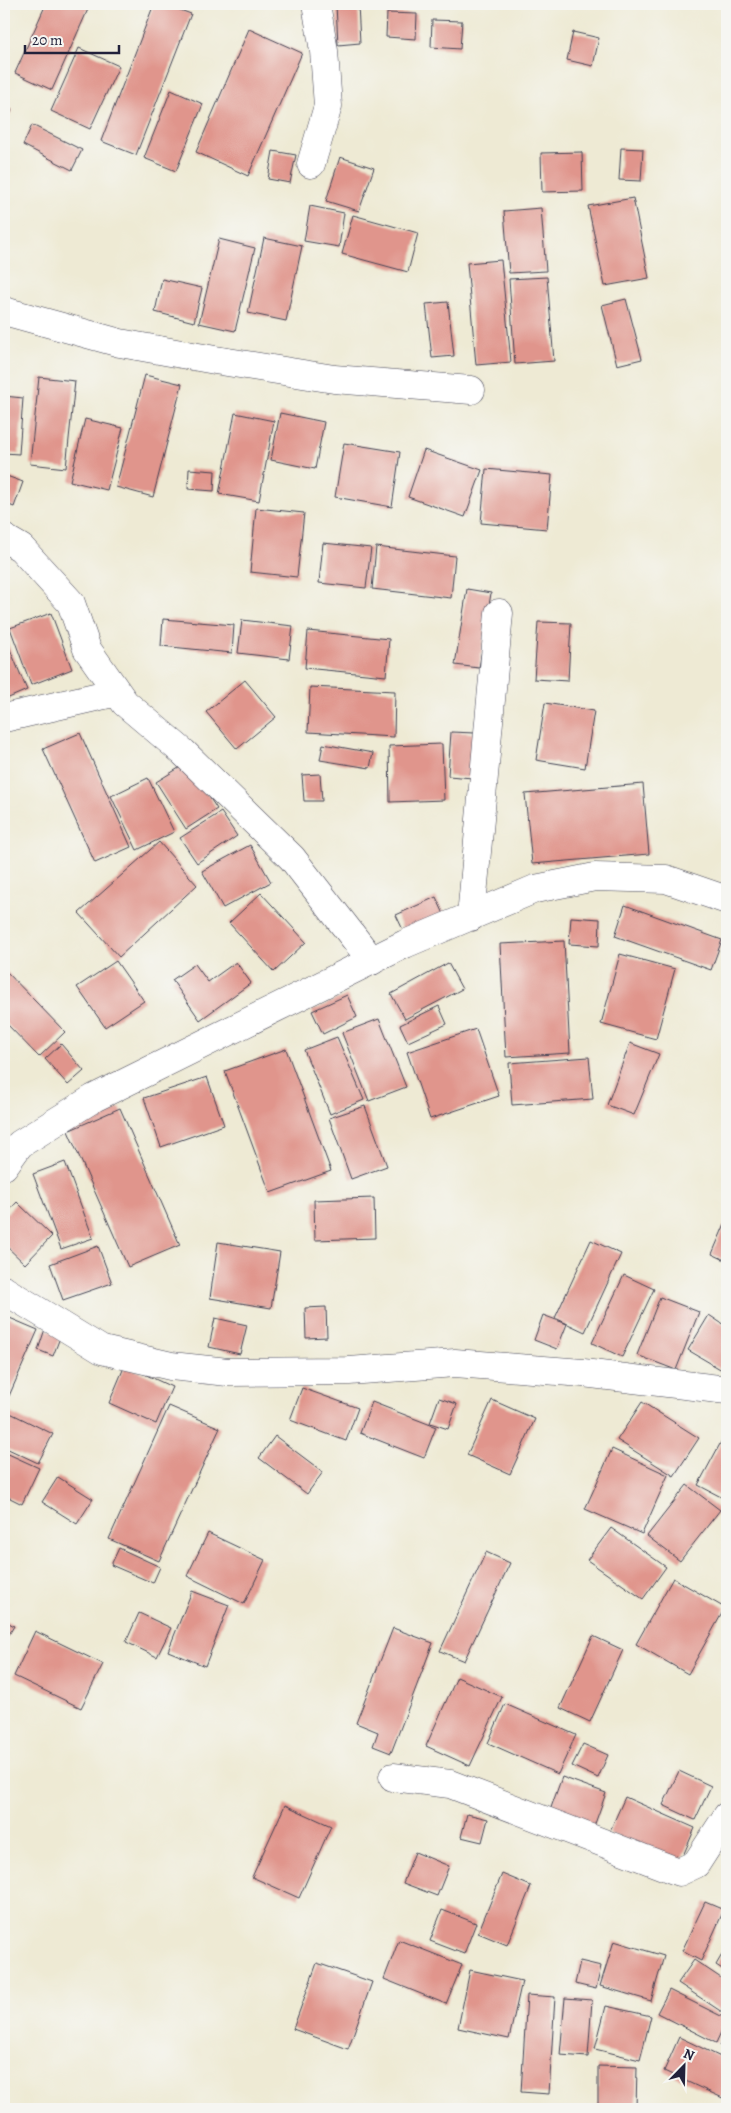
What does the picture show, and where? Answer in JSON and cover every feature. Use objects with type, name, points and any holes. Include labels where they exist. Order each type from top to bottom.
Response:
[{"type":"street","points":[[312,164],[328,106],[324,51],[316,4]]},
{"type":"street","points":[[4,311],[120,343],[215,360],[334,379],[471,390]]},
{"type":"street","points":[[4,538],[21,548],[71,603],[86,649],[125,703],[183,752],[292,858],[372,961]]},
{"type":"street","points":[[471,917],[499,613]]},
{"type":"street","points":[[4,718],[117,692]]},
{"type":"street","points":[[4,1166],[20,1144],[94,1098],[372,961],[535,889],[595,878],[666,879],[727,900]]},
{"type":"street","points":[[4,1290],[102,1350],[170,1366],[228,1372],[350,1372],[455,1363],[583,1373],[727,1390]]},
{"type":"street","points":[[393,1777],[450,1784],[679,1872],[696,1864],[727,1816]]},
{"type":"building","points":[[46,4],[82,4],[89,7],[52,90],[15,73]]},
{"type":"building","points":[[154,4],[164,4],[191,14],[136,155],[101,141]]},
{"type":"building","points":[[336,4],[358,4],[360,43],[338,45]]},
{"type":"building","points":[[387,13],[417,14],[416,39],[386,37]]},
{"type":"building","points":[[432,20],[462,21],[460,49],[431,47]]},
{"type":"building","points":[[249,29],[302,53],[248,176],[196,152]]},
{"type":"building","points":[[573,32],[599,38],[593,66],[567,60]]},
{"type":"building","points":[[79,48],[119,66],[90,129],[51,111]]},
{"type":"building","points":[[171,90],[203,104],[176,171],[144,158]]},
{"type":"building","points":[[4,106],[12,110],[4,128]]},
{"type":"building","points":[[32,125],[82,150],[72,170],[23,145]]},
{"type":"building","points":[[621,148],[643,149],[641,181],[619,180]]},
{"type":"building","points":[[273,151],[296,155],[290,183],[268,179]]},
{"type":"building","points":[[582,152],[583,191],[542,192],[541,153]]},
{"type":"building","points":[[340,157],[374,168],[359,211],[326,201]]},
{"type":"building","points":[[633,198],[649,278],[605,286],[588,206]]},
{"type":"building","points":[[310,206],[344,213],[339,247],[304,241]]},
{"type":"building","points":[[541,208],[546,271],[509,273],[504,211]]},
{"type":"building","points":[[353,215],[418,233],[408,272],[342,254]]},
{"type":"building","points":[[264,238],[302,246],[286,321],[248,313]]},
{"type":"building","points":[[219,239],[255,248],[235,331],[199,323]]},
{"type":"building","points":[[501,260],[511,362],[476,365],[467,263]]},
{"type":"building","points":[[547,277],[554,361],[515,364],[509,279]]},
{"type":"building","points":[[162,279],[202,288],[194,322],[155,312]]},
{"type":"building","points":[[626,299],[642,359],[617,365],[602,305]]},
{"type":"building","points":[[448,302],[454,356],[432,358],[426,304]]},
{"type":"building","points":[[145,375],[182,384],[153,497],[116,487]]},
{"type":"building","points":[[39,377],[75,381],[66,468],[30,464]]},
{"type":"building","points":[[4,396],[23,398],[19,454],[4,453]]},
{"type":"building","points":[[235,413],[274,421],[259,501],[219,494]]},
{"type":"building","points":[[280,413],[324,422],[315,469],[271,460]]},
{"type":"building","points":[[85,419],[123,428],[107,490],[70,481]]},
{"type":"building","points":[[344,443],[400,452],[392,507],[335,497]]},
{"type":"building","points":[[424,450],[482,470],[465,517],[408,497]]},
{"type":"building","points":[[189,469],[215,471],[214,491],[188,489]]},
{"type":"building","points":[[486,469],[552,475],[547,529],[481,523]]},
{"type":"building","points":[[4,475],[23,482],[14,507],[4,503]]},
{"type":"building","points":[[256,508],[304,513],[297,577],[250,572]]},
{"type":"building","points":[[323,543],[371,548],[366,588],[319,583]]},
{"type":"building","points":[[376,547],[455,556],[451,598],[372,589]]},
{"type":"building","points":[[467,589],[491,593],[479,668],[455,665]]},
{"type":"building","points":[[51,613],[72,669],[31,685],[10,628]]},
{"type":"building","points":[[163,619],[234,625],[232,653],[161,646]]},
{"type":"building","points":[[242,620],[293,626],[289,659],[238,653]]},
{"type":"building","points":[[538,622],[571,623],[568,681],[534,679]]},
{"type":"building","points":[[308,631],[389,639],[386,676],[305,668]]},
{"type":"building","points":[[4,635],[27,690],[4,700]]},
{"type":"building","points":[[245,680],[276,717],[237,749],[206,712]]},
{"type":"building","points":[[310,687],[395,691],[394,737],[308,732]]},
{"type":"building","points":[[545,703],[594,711],[585,768],[536,760]]},
{"type":"building","points":[[451,732],[475,733],[473,778],[448,776]]},
{"type":"building","points":[[80,733],[131,847],[95,863],[43,749]]},
{"type":"building","points":[[323,744],[373,753],[370,768],[320,760]]},
{"type":"building","points":[[442,744],[444,800],[390,802],[389,746]]},
{"type":"building","points":[[187,763],[217,809],[186,829],[156,782]]},
{"type":"building","points":[[320,774],[322,801],[304,801],[302,775]]},
{"type":"building","points":[[148,778],[174,832],[137,850],[111,796]]},
{"type":"building","points":[[643,784],[649,854],[532,864],[525,794]]},
{"type":"building","points":[[221,812],[237,836],[197,863],[180,838]]},
{"type":"building","points":[[159,842],[197,885],[119,957],[79,913]]},
{"type":"building","points":[[250,845],[271,882],[223,908],[202,871]]},
{"type":"building","points":[[261,893],[306,942],[274,972],[229,923]]},
{"type":"building","points":[[436,897],[444,914],[404,932],[396,915]]},
{"type":"building","points":[[625,905],[722,940],[711,970],[615,936]]},
{"type":"building","points":[[571,917],[600,919],[599,946],[569,944]]},
{"type":"building","points":[[564,941],[570,1053],[506,1057],[500,944]]},
{"type":"building","points":[[620,954],[675,969],[656,1039],[601,1024]]},
{"type":"building","points":[[116,961],[144,1001],[105,1027],[77,987]]},
{"type":"building","points":[[236,962],[251,983],[200,1020],[172,980],[195,964],[208,982]]},
{"type":"building","points":[[448,963],[462,989],[405,1019],[391,994]]},
{"type":"building","points":[[4,969],[65,1032],[39,1057],[4,1021]]},
{"type":"building","points":[[347,995],[357,1017],[323,1034],[312,1011]]},
{"type":"building","points":[[439,1006],[447,1024],[408,1042],[400,1025]]},
{"type":"building","points":[[379,1019],[406,1087],[369,1101],[342,1033]]},
{"type":"building","points":[[476,1029],[499,1096],[430,1119],[407,1052]]},
{"type":"building","points":[[337,1037],[364,1100],[330,1114],[304,1050]]},
{"type":"building","points":[[630,1043],[659,1054],[634,1115],[607,1105]]},
{"type":"building","points":[[61,1044],[84,1071],[68,1085],[45,1059]]},
{"type":"building","points":[[286,1049],[331,1171],[270,1193],[225,1071]]},
{"type":"building","points":[[589,1057],[593,1099],[512,1105],[509,1063]]},
{"type":"building","points":[[207,1077],[224,1125],[161,1147],[144,1098]]},
{"type":"building","points":[[365,1106],[387,1166],[351,1179],[329,1118]]},
{"type":"building","points":[[120,1108],[180,1245],[128,1267],[68,1131]]},
{"type":"building","points":[[65,1162],[93,1238],[61,1249],[33,1174]]},
{"type":"building","points":[[374,1198],[375,1238],[315,1240],[314,1200]]},
{"type":"building","points":[[17,1202],[52,1236],[25,1264],[4,1244],[4,1216]]},
{"type":"building","points":[[727,1219],[727,1261],[712,1254]]},
{"type":"building","points":[[591,1240],[621,1254],[585,1332],[555,1318]]},
{"type":"building","points":[[218,1242],[280,1252],[271,1308],[210,1298]]},
{"type":"building","points":[[98,1246],[112,1283],[63,1300],[50,1264]]},
{"type":"building","points":[[624,1275],[654,1289],[622,1357],[592,1343]]},
{"type":"building","points":[[660,1297],[699,1312],[676,1370],[637,1355]]},
{"type":"building","points":[[326,1307],[327,1337],[306,1338],[305,1308]]},
{"type":"building","points":[[543,1315],[567,1324],[557,1349],[534,1340]]},
{"type":"building","points":[[709,1315],[727,1327],[727,1373],[688,1350]]},
{"type":"building","points":[[5,1316],[38,1330],[9,1396],[4,1393]]},
{"type":"building","points":[[215,1318],[247,1325],[240,1354],[209,1347]]},
{"type":"building","points":[[45,1329],[61,1335],[53,1356],[38,1350]]},
{"type":"building","points":[[125,1365],[172,1387],[156,1424],[109,1403]]},
{"type":"building","points":[[302,1388],[358,1408],[346,1441],[290,1420]]},
{"type":"building","points":[[439,1398],[457,1404],[448,1429],[430,1423]]},
{"type":"building","points":[[492,1400],[535,1419],[510,1474],[467,1455]]},
{"type":"building","points":[[372,1402],[436,1427],[424,1458],[360,1433]]},
{"type":"building","points":[[642,1402],[699,1438],[674,1476],[617,1440]]},
{"type":"building","points":[[169,1406],[220,1428],[159,1561],[109,1539]]},
{"type":"building","points":[[4,1410],[53,1434],[38,1463],[4,1447]]},
{"type":"building","points":[[727,1431],[727,1490],[723,1498],[698,1485]]},
{"type":"building","points":[[275,1436],[323,1472],[307,1494],[259,1458]]},
{"type":"building","points":[[612,1449],[668,1475],[642,1534],[585,1509]]},
{"type":"building","points":[[4,1452],[39,1468],[22,1504],[4,1495]]},
{"type":"building","points":[[58,1477],[93,1499],[77,1524],[42,1502]]},
{"type":"building","points":[[687,1485],[720,1510],[680,1561],[647,1536]]},
{"type":"building","points":[[611,1528],[666,1567],[643,1599],[587,1560]]},
{"type":"building","points":[[208,1533],[265,1560],[244,1604],[187,1576]]},
{"type":"building","points":[[119,1548],[160,1567],[153,1583],[111,1565]]},
{"type":"building","points":[[486,1552],[510,1563],[464,1661],[440,1651]]},
{"type":"building","points":[[673,1578],[725,1608],[688,1674],[636,1644]]},
{"type":"building","points":[[192,1591],[229,1605],[205,1666],[168,1651]]},
{"type":"building","points":[[139,1613],[171,1628],[157,1657],[126,1642]]},
{"type":"building","points":[[4,1620],[14,1626],[4,1643]]},
{"type":"building","points":[[393,1628],[433,1643],[391,1753],[373,1746],[378,1732],[356,1723]]},
{"type":"building","points":[[35,1631],[103,1664],[81,1708],[14,1676]]},
{"type":"building","points":[[593,1636],[623,1650],[590,1722],[560,1708]]},
{"type":"building","points":[[457,1677],[502,1697],[470,1766],[426,1746]]},
{"type":"building","points":[[505,1704],[576,1735],[558,1774],[488,1743]]},
{"type":"building","points":[[583,1744],[608,1755],[598,1778],[572,1766]]},
{"type":"building","points":[[679,1771],[711,1786],[695,1820],[663,1805]]},
{"type":"building","points":[[562,1777],[606,1793],[592,1832],[548,1816]]},
{"type":"building","points":[[625,1797],[695,1828],[679,1865],[609,1833]]},
{"type":"building","points":[[285,1805],[331,1826],[299,1898],[252,1877]]},
{"type":"building","points":[[467,1814],[488,1819],[482,1842],[461,1837]]},
{"type":"building","points":[[415,1852],[449,1866],[437,1896],[403,1883]]},
{"type":"building","points":[[502,1874],[531,1886],[507,1945],[478,1933]]},
{"type":"building","points":[[705,1902],[724,1910],[701,1961],[682,1951]]},
{"type":"building","points":[[442,1910],[476,1923],[464,1954],[430,1941]]},
{"type":"building","points":[[399,1940],[462,1965],[446,2004],[384,1979]]},
{"type":"building","points":[[614,1941],[664,1956],[651,2001],[600,1986]]},
{"type":"building","points":[[727,1946],[727,1972],[716,1965]]},
{"type":"building","points":[[694,1960],[727,1982],[727,2010],[725,2014],[678,1983]]},
{"type":"building","points":[[580,1961],[601,1966],[596,1989],[575,1984]]},
{"type":"building","points":[[317,1963],[372,1982],[348,2049],[293,2029]]},
{"type":"building","points":[[470,1970],[522,1981],[509,2039],[458,2028]]},
{"type":"building","points":[[669,1990],[727,2019],[716,2043],[657,2013]]},
{"type":"building","points":[[527,1995],[555,1997],[549,2094],[521,2092]]},
{"type":"building","points":[[565,1998],[592,2000],[588,2057],[560,2055]]},
{"type":"building","points":[[606,2006],[651,2016],[640,2060],[595,2049]]},
{"type":"building","points":[[727,2029],[727,2048],[720,2045]]},
{"type":"building","points":[[679,2037],[727,2060],[727,2100],[664,2071]]},
{"type":"building","points":[[598,2066],[637,2067],[636,2109],[598,2109]]}]
